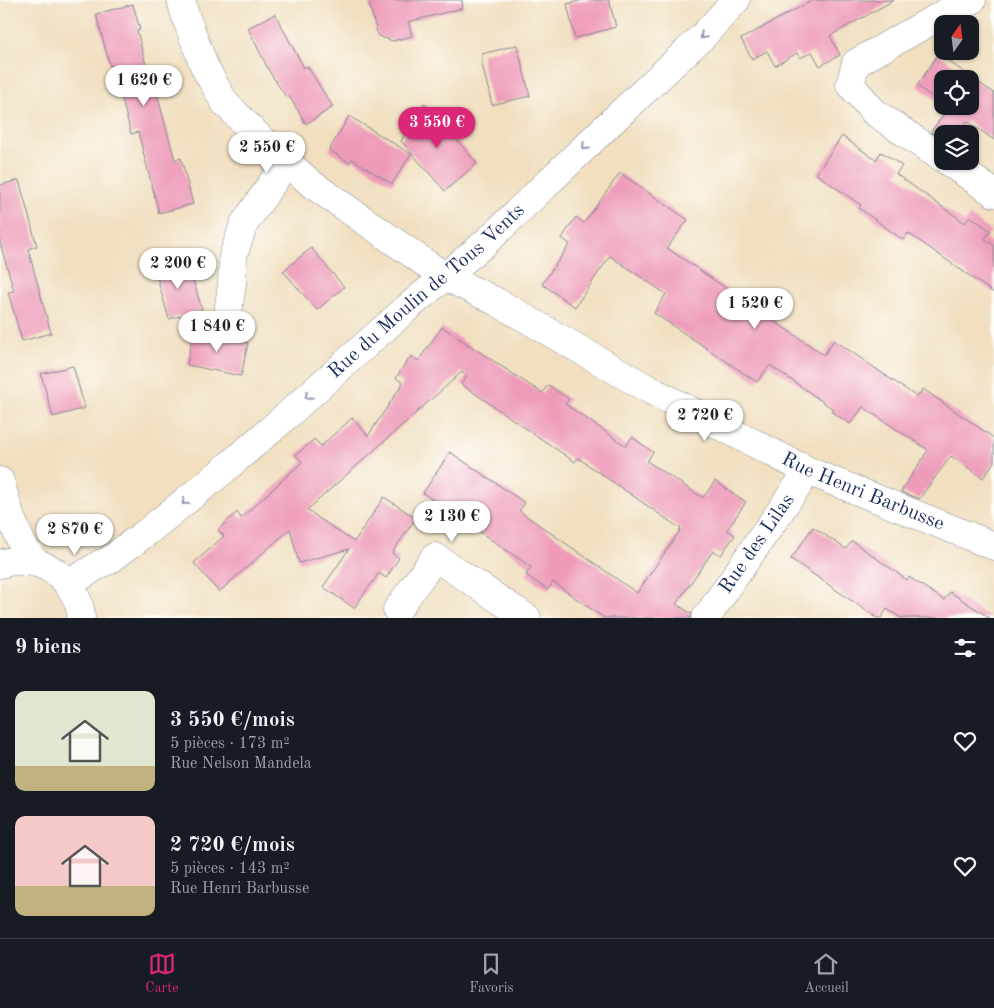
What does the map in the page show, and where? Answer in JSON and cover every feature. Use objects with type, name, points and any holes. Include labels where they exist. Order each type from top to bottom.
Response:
[{"type":"street","name":"Rue Henri Barbusse","points":[[181,0],[205,68],[225,103],[286,163],[313,185],[444,276],[497,302],[650,390],[808,471],[994,546]]},
{"type":"street","name":"Rue du Moulin de Tous Vents","points":[[67,582],[84,575],[108,561],[147,532],[275,426],[407,308],[484,244],[703,36],[736,0]]},
{"type":"street","points":[[934,153],[874,112],[850,84],[856,63],[972,0]]},
{"type":"street","points":[[228,314],[233,256],[244,224],[286,163]]},
{"type":"street","points":[[960,170],[994,193]]},
{"type":"street","name":"Rue des Lilas","points":[[706,618],[808,471]]},
{"type":"street","points":[[0,481],[11,518],[23,546],[35,562]]},
{"type":"street","points":[[397,610],[435,557],[527,618]]},
{"type":"street","points":[[0,564],[18,560],[35,562],[47,566],[58,573],[67,582],[76,596],[81,618]]},
{"type":"building","points":[[384,0],[462,0],[463,8],[408,22],[412,36],[393,41],[378,36],[369,4]]},
{"type":"building","points":[[583,0],[609,0],[616,27],[575,38],[567,4]]},
{"type":"building","points":[[813,0],[894,0],[830,36],[840,55],[820,66],[812,52],[800,58],[797,53],[775,66],[767,51],[752,59],[741,39]]},
{"type":"building","points":[[133,4],[140,30],[137,31],[150,80],[153,79],[175,160],[181,158],[193,204],[159,213],[138,132],[131,134],[113,65],[110,66],[96,14]]},
{"type":"building","points":[[275,14],[304,68],[307,66],[333,107],[306,124],[289,96],[286,97],[269,71],[248,28]]},
{"type":"building","points":[[517,45],[530,96],[492,105],[482,64],[482,54]]},
{"type":"building","points":[[934,60],[947,60],[961,70],[934,70],[934,98],[917,86]]},
{"type":"building","points":[[979,83],[994,93],[994,140],[979,129],[979,125],[973,125],[967,121],[964,125],[936,125],[943,115],[979,115]]},
{"type":"building","points":[[424,103],[477,163],[445,191],[401,141]]},
{"type":"building","points":[[349,116],[411,154],[392,184],[352,159],[350,163],[329,150]]},
{"type":"building","points":[[842,136],[876,160],[881,152],[892,159],[902,166],[896,174],[965,223],[970,216],[991,231],[985,239],[994,245],[994,293],[908,233],[903,240],[859,208],[861,205],[816,174]]},
{"type":"building","points":[[620,173],[688,220],[667,248],[824,355],[834,340],[917,397],[923,389],[994,438],[994,462],[983,478],[951,456],[919,499],[901,492],[928,450],[863,407],[850,424],[831,411],[833,409],[770,365],[757,382],[654,313],[666,294],[610,256],[575,307],[542,284],[570,244],[562,238],[576,217],[584,223]]},
{"type":"building","points":[[19,180],[37,246],[28,249],[51,333],[22,341],[8,292],[14,291],[0,243],[0,185]]},
{"type":"building","points":[[311,248],[344,287],[317,310],[283,271]]},
{"type":"building","points":[[187,260],[202,310],[169,319],[155,270]]},
{"type":"building","points":[[194,327],[221,333],[220,338],[248,343],[241,376],[187,365]]},
{"type":"building","points":[[442,327],[542,393],[548,385],[569,399],[565,404],[626,446],[632,437],[653,452],[647,461],[703,498],[715,481],[746,502],[727,530],[735,535],[721,555],[713,551],[676,604],[692,614],[691,618],[604,618],[553,582],[548,590],[526,575],[531,567],[423,493],[450,452],[525,503],[519,511],[637,593],[681,529],[578,458],[575,462],[461,384],[467,376],[462,372],[307,510],[354,542],[384,497],[416,518],[392,553],[399,558],[386,578],[379,573],[354,608],[323,587],[349,549],[299,563],[290,529],[219,592],[194,563],[224,536],[218,530],[237,512],[241,518],[302,462],[296,455],[314,439],[321,446],[352,418],[368,436],[403,383],[396,378],[403,367],[411,356],[418,361]]},
{"type":"building","points":[[73,366],[85,408],[53,417],[41,374]]},
{"type":"building","points":[[813,527],[846,549],[852,541],[907,580],[909,577],[944,600],[950,592],[990,618],[901,618],[887,609],[881,618],[877,618],[791,559]]}]
